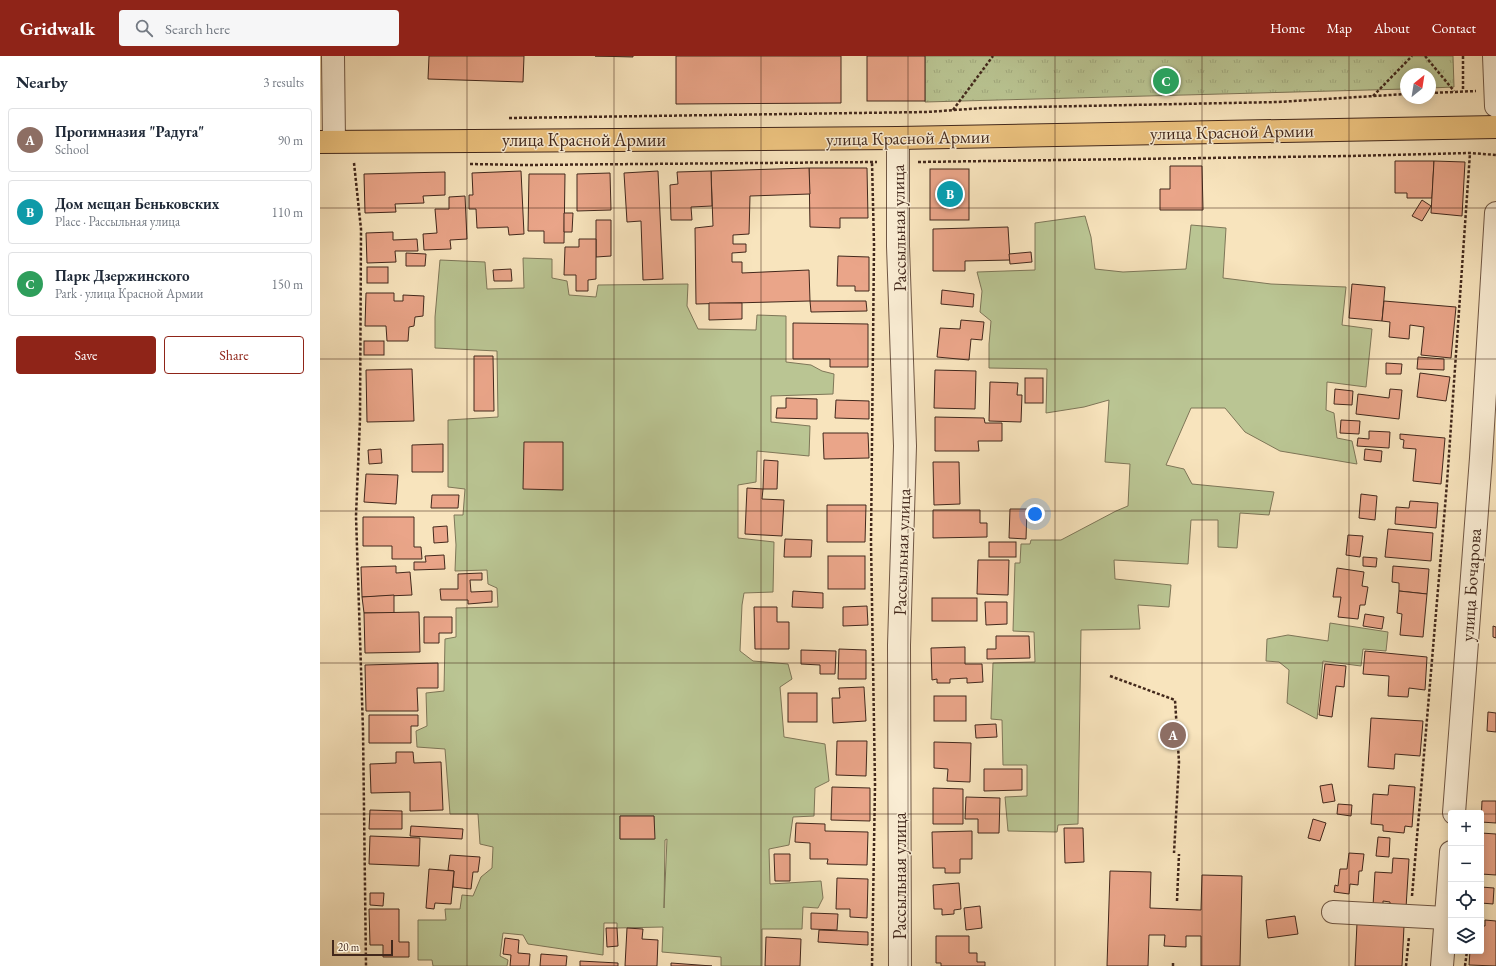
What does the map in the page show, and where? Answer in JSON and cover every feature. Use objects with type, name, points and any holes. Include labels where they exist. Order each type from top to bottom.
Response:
[{"type":"main road","name":"улица Красной Армии","points":[[327,141],[898,138],[1496,127]]},
{"type":"street","points":[[327,141],[333,56]]},
{"type":"street","points":[[1494,56],[1495,98]]},
{"type":"street","name":"Рассыльная улица","points":[[898,138],[898,246],[906,446],[899,645],[900,966]]},
{"type":"street","name":"улица Бочарова","points":[[1454,810],[1481,458],[1496,213]]},
{"type":"street","points":[[1442,966],[1449,882]]},
{"type":"street","points":[[1333,912],[1446,918]]},
{"type":"path","points":[[953,110],[993,56]]},
{"type":"path","points":[[1425,56],[1454,92]]},
{"type":"path","points":[[1463,56],[1463,91]]},
{"type":"path","points":[[1373,96],[1410,57]]},
{"type":"path","points":[[1436,93],[1463,91],[1495,98]]},
{"type":"path","points":[[503,118],[927,112],[983,108],[1278,102],[1400,94]]},
{"type":"path","points":[[1406,966],[1446,491],[1470,153]]},
{"type":"path","points":[[354,161],[361,229],[360,420],[356,516],[363,730],[366,966]]},
{"type":"path","points":[[872,162],[874,253],[872,542],[875,785],[872,966]]},
{"type":"path","points":[[1110,676],[1175,700],[1179,762],[1174,853]]},
{"type":"path","points":[[1177,901],[1179,854]]},
{"type":"path","points":[[1465,966],[1466,954]]},
{"type":"green space","points":[[925,56],[1453,56],[1454,87],[1436,88],[1436,68],[1400,68],[1400,89],[925,102]]},
{"type":"green space","points":[[1085,216],[1091,237],[1095,269],[1123,272],[1186,269],[1191,225],[1226,228],[1223,278],[1271,284],[1346,287],[1342,325],[1372,329],[1366,387],[1327,382],[1326,410],[1334,413],[1337,438],[1352,441],[1357,464],[1280,451],[1245,432],[1225,408],[1191,408],[1166,465],[1184,469],[1192,484],[1274,492],[1269,515],[1240,513],[1237,548],[1218,547],[1218,520],[1191,520],[1188,564],[1114,560],[1115,579],[1171,585],[1169,607],[1138,605],[1140,629],[1081,630],[1078,824],[1058,825],[1057,832],[1008,831],[1005,797],[1027,796],[1027,765],[1003,765],[1002,720],[991,719],[993,663],[1035,662],[1034,632],[1013,631],[1015,563],[1020,563],[1021,544],[1030,544],[1031,540],[1061,540],[1128,506],[1130,464],[1105,462],[1109,400],[1084,407],[1046,413],[1047,369],[989,368],[991,321],[980,312],[982,291],[977,272],[1035,270],[1035,223]]},
{"type":"green space","points":[[523,258],[552,259],[552,278],[567,281],[569,295],[596,297],[598,285],[688,284],[687,306],[698,329],[756,330],[757,315],[786,316],[786,362],[811,365],[822,371],[834,374],[833,394],[771,396],[771,422],[810,426],[809,456],[757,451],[756,482],[738,485],[738,538],[774,542],[773,592],[744,593],[740,651],[753,661],[788,664],[792,679],[780,687],[784,737],[825,744],[829,781],[815,788],[814,816],[793,817],[789,845],[769,849],[770,884],[821,881],[823,898],[818,908],[803,907],[802,929],[762,929],[762,966],[721,966],[721,957],[662,952],[663,927],[617,928],[617,923],[604,923],[603,955],[528,944],[523,935],[503,933],[500,956],[508,960],[507,966],[433,966],[432,960],[418,960],[418,920],[446,920],[445,909],[460,909],[462,895],[473,896],[481,877],[492,868],[493,847],[480,844],[478,814],[450,814],[445,749],[417,747],[416,731],[427,726],[426,693],[444,691],[445,639],[456,637],[456,608],[498,607],[497,588],[488,584],[487,570],[455,571],[456,545],[454,515],[463,515],[465,489],[448,487],[448,420],[498,417],[497,351],[435,348],[435,317],[440,260],[485,262],[487,289],[524,288]],"holes":[[[620,816],[654,816],[654,839],[620,839]],[[667,839],[664,908],[665,840]]]},
{"type":"green space","points":[[1330,623],[1388,632],[1386,651],[1363,649],[1361,666],[1323,661],[1317,719],[1287,703],[1289,670],[1279,662],[1266,661],[1267,639],[1288,635],[1328,641]]},
{"type":"building","points":[[429,56],[524,56],[523,82],[428,79]]},
{"type":"building","points":[[595,56],[633,56],[633,57]]},
{"type":"building","points":[[676,56],[841,56],[841,103],[676,104]]},
{"type":"building","points":[[867,56],[925,56],[925,101],[867,101]]},
{"type":"building","points":[[1395,161],[1434,161],[1432,198],[1407,198],[1407,193],[1395,193]]},
{"type":"building","points":[[1434,161],[1465,162],[1462,216],[1431,213]]},
{"type":"building","points":[[1170,166],[1202,166],[1203,210],[1160,210],[1160,189],[1170,189]]},
{"type":"building","points":[[809,168],[867,168],[868,218],[840,218],[840,228],[810,227]]},
{"type":"building","points":[[809,168],[810,194],[750,196],[749,234],[733,235],[733,244],[746,244],[746,252],[732,253],[732,262],[742,262],[742,273],[809,270],[810,301],[696,304],[695,228],[713,226],[711,171]]},
{"type":"building","points":[[930,169],[969,169],[969,220],[930,220]]},
{"type":"building","points":[[521,171],[524,234],[509,235],[508,227],[477,228],[476,209],[469,209],[469,195],[473,195],[472,173]]},
{"type":"building","points":[[658,171],[663,279],[643,280],[641,221],[627,222],[624,173]]},
{"type":"building","points":[[711,171],[712,206],[691,207],[692,220],[671,220],[670,185],[678,184],[677,172]]},
{"type":"building","points":[[445,172],[445,195],[423,196],[424,203],[395,204],[396,212],[365,213],[364,174]]},
{"type":"building","points":[[610,173],[611,210],[577,211],[577,174]]},
{"type":"building","points":[[529,174],[565,174],[564,243],[544,243],[544,231],[528,231]]},
{"type":"building","points":[[465,196],[467,239],[450,240],[451,249],[424,250],[423,234],[437,233],[435,209],[449,209],[449,197]]},
{"type":"building","points":[[1422,200],[1431,206],[1422,221],[1412,216]]},
{"type":"building","points":[[564,213],[573,213],[572,232],[564,232]]},
{"type":"building","points":[[596,220],[611,220],[611,256],[596,257]]},
{"type":"building","points":[[1008,227],[1010,260],[965,261],[965,271],[933,271],[933,229]]},
{"type":"building","points":[[393,232],[393,240],[417,239],[418,251],[395,251],[396,262],[367,263],[366,233]]},
{"type":"building","points":[[579,239],[596,239],[596,279],[588,280],[588,291],[576,291],[576,275],[564,275],[565,247],[579,247]]},
{"type":"building","points":[[1031,252],[1032,262],[1010,264],[1009,254]]},
{"type":"building","points":[[406,253],[426,254],[425,266],[406,266]]},
{"type":"building","points":[[838,256],[869,257],[869,291],[855,291],[855,286],[837,286]]},
{"type":"building","points":[[367,267],[388,267],[388,283],[367,283]]},
{"type":"building","points":[[511,269],[512,281],[494,281],[493,270]]},
{"type":"building","points":[[1352,284],[1385,287],[1382,321],[1349,318]]},
{"type":"building","points":[[942,290],[974,294],[973,307],[941,304]]},
{"type":"building","points":[[366,293],[394,293],[394,301],[403,301],[403,295],[424,296],[423,316],[415,317],[414,326],[409,327],[408,341],[387,341],[386,326],[365,326]]},
{"type":"building","points":[[810,301],[866,301],[867,311],[811,312]]},
{"type":"building","points":[[1384,301],[1456,307],[1451,358],[1421,355],[1424,327],[1410,325],[1409,339],[1389,337],[1390,322],[1382,321]]},
{"type":"building","points":[[709,303],[742,303],[742,319],[709,320]]},
{"type":"building","points":[[961,320],[984,322],[982,340],[971,339],[969,360],[937,357],[940,328],[960,329]]},
{"type":"building","points":[[793,323],[868,324],[868,367],[830,367],[830,359],[793,359]]},
{"type":"building","points":[[364,341],[384,341],[384,355],[364,355]]},
{"type":"building","points":[[474,356],[493,356],[494,411],[474,411]]},
{"type":"building","points":[[1418,357],[1444,359],[1444,370],[1417,369]]},
{"type":"building","points":[[1386,363],[1402,364],[1401,374],[1386,374]]},
{"type":"building","points":[[412,369],[414,421],[367,422],[366,370]]},
{"type":"building","points":[[935,370],[976,371],[975,409],[934,408]]},
{"type":"building","points":[[1420,373],[1450,377],[1446,401],[1417,397]]},
{"type":"building","points":[[1025,378],[1043,378],[1043,403],[1025,403]]},
{"type":"building","points":[[990,382],[1018,383],[1017,395],[1022,395],[1021,422],[989,421]]},
{"type":"building","points":[[1335,389],[1353,391],[1352,405],[1334,404]]},
{"type":"building","points":[[1390,389],[1402,390],[1399,419],[1356,414],[1358,394],[1389,398]]},
{"type":"building","points":[[786,398],[817,399],[817,419],[776,418],[777,408],[786,408]]},
{"type":"building","points":[[836,400],[869,401],[869,419],[835,418]]},
{"type":"building","points":[[935,417],[984,418],[985,423],[1002,423],[1002,441],[978,441],[979,451],[935,451]]},
{"type":"building","points":[[1341,420],[1360,421],[1359,434],[1340,433]]},
{"type":"building","points":[[1369,431],[1390,432],[1389,448],[1357,446],[1358,438],[1369,439]]},
{"type":"building","points":[[823,433],[868,433],[869,458],[824,459]]},
{"type":"building","points":[[1400,434],[1445,438],[1441,484],[1413,481],[1416,449],[1403,448],[1404,440],[1400,439]]},
{"type":"building","points":[[524,442],[563,442],[563,490],[523,489]]},
{"type":"building","points":[[443,444],[443,472],[412,472],[412,445]]},
{"type":"building","points":[[381,449],[382,463],[369,464],[368,450]]},
{"type":"building","points":[[1365,449],[1382,451],[1381,462],[1364,460]]},
{"type":"building","points":[[764,460],[778,461],[777,489],[763,489]]},
{"type":"building","points":[[933,462],[959,462],[960,504],[934,505]]},
{"type":"building","points":[[366,474],[398,475],[396,504],[364,502]]},
{"type":"building","points":[[747,488],[763,489],[762,499],[784,500],[782,536],[745,534]]},
{"type":"building","points":[[1361,494],[1377,496],[1375,520],[1359,518]]},
{"type":"building","points":[[432,495],[459,495],[458,508],[431,508]]},
{"type":"building","points":[[1410,501],[1438,503],[1436,528],[1395,524],[1396,507],[1409,508]]},
{"type":"building","points":[[827,505],[866,505],[865,542],[827,542]]},
{"type":"building","points":[[1010,509],[1027,509],[1026,539],[1009,538]]},
{"type":"building","points":[[933,510],[980,510],[980,523],[987,523],[987,537],[933,538]]},
{"type":"building","points":[[363,517],[414,517],[414,547],[421,547],[422,559],[392,559],[392,546],[363,546]]},
{"type":"building","points":[[447,526],[448,542],[434,543],[433,527]]},
{"type":"building","points":[[1388,529],[1433,533],[1431,561],[1385,557]]},
{"type":"building","points":[[1348,535],[1363,536],[1360,557],[1346,555]]},
{"type":"building","points":[[785,539],[812,540],[811,557],[784,557]]},
{"type":"building","points":[[989,542],[1016,542],[1016,557],[989,557]]},
{"type":"building","points":[[444,555],[445,569],[414,570],[414,562],[426,562],[425,556]]},
{"type":"building","points":[[828,556],[865,556],[865,589],[828,589]]},
{"type":"building","points":[[1363,557],[1377,558],[1376,567],[1363,566]]},
{"type":"building","points":[[978,560],[1009,560],[1008,595],[977,594]]},
{"type":"building","points":[[396,566],[396,573],[410,572],[412,595],[362,597],[361,567]]},
{"type":"building","points":[[1393,566],[1429,569],[1427,594],[1399,591],[1399,583],[1392,582]]},
{"type":"building","points":[[1337,568],[1364,572],[1362,586],[1368,587],[1365,605],[1360,605],[1358,619],[1338,617],[1341,597],[1333,597]]},
{"type":"building","points":[[482,573],[482,580],[470,580],[471,592],[492,591],[492,602],[468,604],[468,600],[441,600],[440,589],[458,589],[458,574]]},
{"type":"building","points":[[793,591],[823,593],[823,608],[792,607]]},
{"type":"building","points":[[1399,591],[1427,594],[1423,637],[1400,635],[1402,614],[1397,613]]},
{"type":"building","points":[[394,595],[394,613],[364,613],[362,597]]},
{"type":"building","points":[[932,598],[977,598],[977,621],[932,621]]},
{"type":"building","points":[[985,602],[1007,602],[1007,624],[986,625]]},
{"type":"building","points":[[867,606],[868,625],[843,626],[843,607]]},
{"type":"building","points":[[754,607],[777,607],[777,622],[789,622],[789,649],[755,649]]},
{"type":"building","points":[[419,612],[420,652],[365,653],[364,613]]},
{"type":"building","points":[[1365,614],[1384,617],[1382,629],[1363,626]]},
{"type":"building","points":[[424,617],[452,617],[452,633],[439,633],[439,643],[424,643]]},
{"type":"building","points":[[1493,626],[1496,627],[1496,638],[1493,637]]},
{"type":"building","points":[[996,636],[1029,636],[1030,658],[987,659],[987,649],[996,649]]},
{"type":"building","points":[[965,647],[965,664],[982,664],[983,682],[967,683],[967,678],[950,679],[950,683],[937,683],[937,679],[932,680],[931,648]]},
{"type":"building","points":[[839,649],[866,650],[866,679],[838,679]]},
{"type":"building","points":[[801,650],[836,651],[835,674],[820,674],[820,665],[801,664]]},
{"type":"building","points":[[1365,651],[1427,657],[1425,690],[1409,688],[1408,697],[1388,696],[1389,676],[1363,674]]},
{"type":"building","points":[[438,663],[438,688],[417,688],[418,711],[366,711],[365,665]]},
{"type":"building","points":[[1325,664],[1346,666],[1344,687],[1336,686],[1332,717],[1319,715]]},
{"type":"building","points":[[864,687],[866,721],[833,723],[832,698],[840,698],[839,688]]},
{"type":"building","points":[[788,693],[817,693],[817,722],[788,722]]},
{"type":"building","points":[[934,696],[966,696],[966,721],[934,721]]},
{"type":"building","points":[[1488,712],[1496,713],[1496,732],[1487,731]]},
{"type":"building","points":[[369,715],[418,715],[418,726],[411,726],[411,743],[369,743]]},
{"type":"building","points":[[1371,718],[1423,721],[1420,756],[1395,754],[1394,769],[1368,767]]},
{"type":"building","points":[[996,724],[997,737],[976,738],[975,725]]},
{"type":"building","points":[[837,741],[867,741],[866,776],[836,775]]},
{"type":"building","points":[[934,742],[971,743],[970,782],[947,781],[948,769],[934,768]]},
{"type":"building","points":[[396,752],[413,752],[414,763],[441,762],[443,810],[410,811],[410,792],[371,793],[370,764],[396,763]]},
{"type":"building","points":[[984,769],[1022,769],[1022,790],[984,791]]},
{"type":"building","points":[[1332,784],[1335,801],[1323,803],[1320,786]]},
{"type":"building","points":[[1389,785],[1415,787],[1412,827],[1405,826],[1404,833],[1383,831],[1383,825],[1371,824],[1373,794],[1388,795]]},
{"type":"building","points":[[832,787],[870,788],[870,821],[831,820]]},
{"type":"building","points":[[933,788],[963,789],[963,824],[933,824]]},
{"type":"building","points":[[966,797],[1000,798],[999,833],[978,833],[978,819],[965,819]]},
{"type":"building","points":[[1482,801],[1496,801],[1496,823],[1484,822],[1484,810],[1482,810]]},
{"type":"building","points":[[1338,804],[1352,805],[1351,816],[1337,814]]},
{"type":"building","points":[[370,810],[402,811],[402,829],[369,829]]},
{"type":"building","points":[[620,816],[654,816],[655,839],[620,839]]},
{"type":"building","points":[[1313,819],[1326,823],[1320,841],[1308,838]]},
{"type":"building","points":[[796,823],[825,824],[825,831],[868,832],[867,865],[827,864],[828,859],[810,859],[810,843],[795,842]]},
{"type":"building","points":[[411,826],[463,829],[462,839],[410,836]]},
{"type":"building","points":[[1064,828],[1083,828],[1084,862],[1065,863]]},
{"type":"building","points":[[972,831],[972,859],[960,859],[960,873],[945,873],[945,868],[933,868],[932,832]]},
{"type":"building","points":[[1484,833],[1496,834],[1496,875],[1484,874]]},
{"type":"building","points":[[370,836],[420,838],[419,866],[369,864]]},
{"type":"building","points":[[1378,837],[1390,838],[1389,857],[1376,856]]},
{"type":"building","points":[[1349,853],[1364,854],[1362,871],[1359,871],[1358,885],[1350,884],[1349,894],[1334,892],[1335,885],[1338,886],[1340,869],[1347,869]]},
{"type":"building","points":[[774,854],[790,854],[790,881],[775,881]]},
{"type":"building","points":[[450,855],[480,857],[478,872],[473,872],[471,889],[453,887],[454,871],[448,870]]},
{"type":"building","points":[[1393,858],[1409,859],[1406,908],[1390,907],[1390,902],[1383,901],[1383,907],[1373,906],[1375,872],[1392,873]]},
{"type":"building","points":[[429,869],[454,871],[451,904],[435,903],[434,909],[426,908]]},
{"type":"building","points":[[1110,871],[1151,872],[1150,908],[1201,910],[1202,875],[1242,876],[1240,966],[1201,966],[1201,936],[1186,936],[1186,947],[1164,946],[1165,935],[1149,935],[1148,966],[1107,966]]},
{"type":"building","points":[[837,878],[868,879],[867,918],[850,917],[850,909],[836,909]]},
{"type":"building","points":[[959,883],[961,909],[954,910],[954,914],[942,915],[942,909],[934,909],[933,885]]},
{"type":"building","points":[[1484,887],[1494,888],[1493,904],[1484,903]]},
{"type":"building","points":[[370,893],[384,893],[383,906],[370,905]]},
{"type":"building","points":[[980,906],[982,928],[966,930],[964,908]]},
{"type":"building","points":[[369,909],[399,909],[399,942],[409,942],[409,957],[383,957],[383,945],[370,945]]},
{"type":"building","points":[[811,913],[838,914],[837,930],[811,929]]},
{"type":"building","points":[[1295,916],[1298,934],[1268,938],[1266,920]]},
{"type":"building","points":[[1485,920],[1496,921],[1496,966],[1469,965],[1470,954],[1484,954]]},
{"type":"building","points":[[1357,923],[1404,926],[1402,966],[1355,966]]},
{"type":"building","points":[[606,928],[617,928],[618,946],[607,947]]},
{"type":"building","points":[[627,928],[643,929],[642,939],[658,940],[657,966],[625,966]]},
{"type":"building","points":[[819,930],[868,932],[868,945],[818,942]]},
{"type":"building","points":[[936,936],[969,936],[969,953],[977,953],[977,962],[985,962],[985,966],[941,966],[941,963],[936,963]]},
{"type":"building","points":[[766,937],[801,939],[800,966],[765,966]]},
{"type":"building","points":[[505,938],[519,940],[518,953],[530,954],[529,966],[510,966],[511,955],[503,954]]},
{"type":"building","points":[[541,954],[567,956],[566,966],[540,966]]},
{"type":"building","points":[[580,961],[618,963],[618,966],[580,966]]},
{"type":"building","points":[[671,963],[712,966],[671,966]]},
{"type":"place","name":"Парк Дзержинского","points":[[1166,81]]},
{"type":"place","name":"Дом мещан Беньковских","points":[[950,194]]},
{"type":"place","name":"Прогимназия \"Радуга\"","points":[[1173,735]]}]
